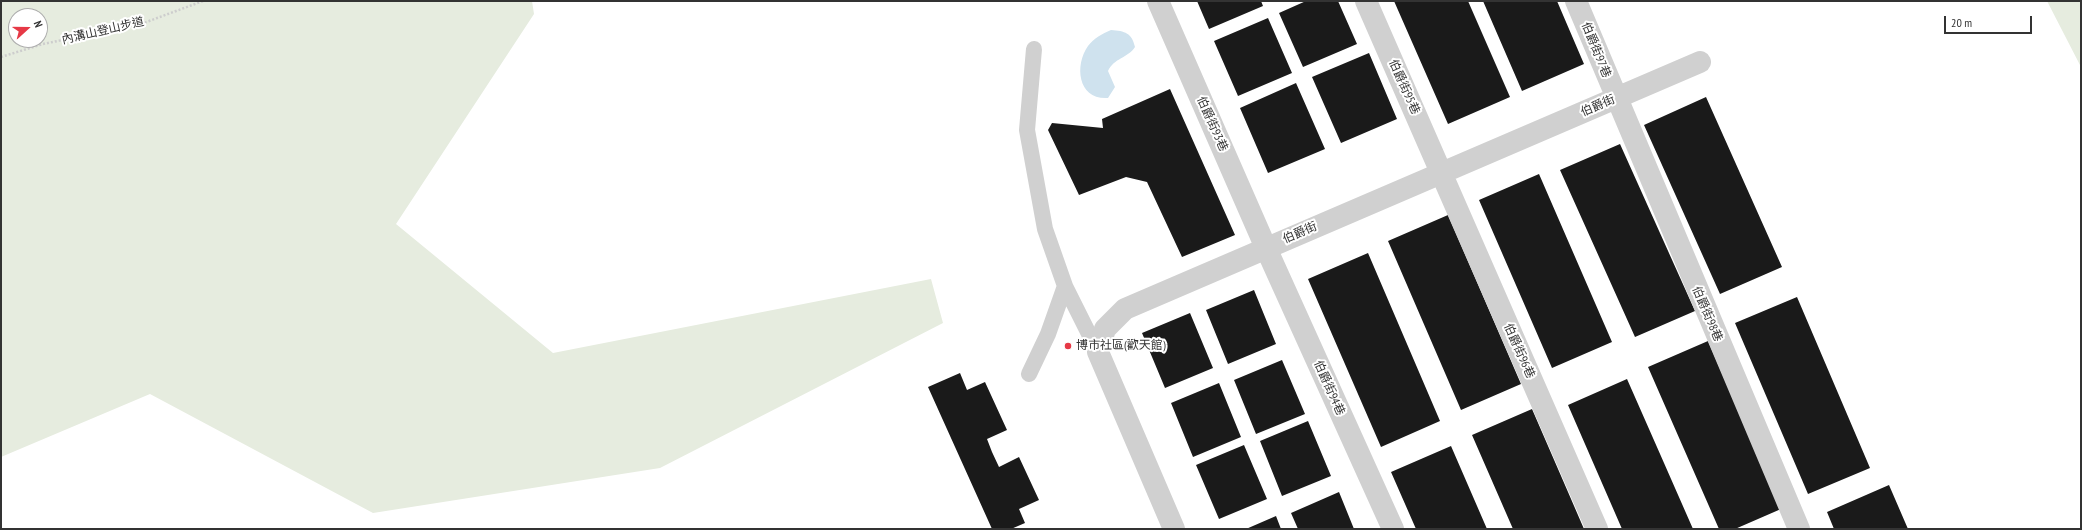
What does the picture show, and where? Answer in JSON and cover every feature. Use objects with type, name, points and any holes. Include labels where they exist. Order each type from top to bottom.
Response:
[{"type":"street","name":"伯爵街93巷","points":[[1158,1],[1266,248]]},
{"type":"street","name":"伯爵街95巷","points":[[1366,1],[1442,172]]},
{"type":"street","name":"伯爵街97巷","points":[[1576,1],[1616,98]]},
{"type":"street","name":"伯爵街","points":[[1098,352],[1105,329],[1125,309],[1700,62]]},
{"type":"street","name":"伯爵街98巷","points":[[1616,98],[1798,529]]},
{"type":"street","name":"伯爵街96巷","points":[[1442,172],[1597,529]]},
{"type":"street","name":"伯爵街94巷","points":[[1266,248],[1393,529]]},
{"type":"street","points":[[1098,352],[1174,529]]},
{"type":"lane","points":[[1034,49],[1027,130],[1045,229],[1065,286],[1098,352]]},
{"type":"lane","points":[[1029,374],[1048,334],[1065,286]]},
{"type":"path","name":"內溝山登山步道","points":[[1,57],[43,44],[141,24],[203,1]]},
{"type":"shaded area","points":[[1,1],[532,1],[534,14],[396,224],[553,353],[931,279],[943,323],[660,468],[373,513],[150,394],[1,457]]},
{"type":"shaded area","points":[[2047,1],[2081,1],[2081,67]]},
{"type":"water","points":[[1111,30],[1124,32],[1130,36],[1135,47],[1129,54],[1114,63],[1108,71],[1115,87],[1108,98],[1098,97],[1090,94],[1085,88],[1080,72],[1081,63],[1090,43],[1098,36]]},
{"type":"building","points":[[1197,1],[1261,1],[1263,6],[1209,29]]},
{"type":"building","points":[[1306,1],[1338,1],[1357,44],[1303,67],[1279,13]]},
{"type":"building","points":[[1394,1],[1468,1],[1510,97],[1448,124]]},
{"type":"building","points":[[1483,1],[1557,1],[1584,64],[1522,91]]},
{"type":"building","points":[[1268,18],[1292,73],[1238,96],[1214,41]]},
{"type":"building","points":[[1369,53],[1397,119],[1341,143],[1312,77]]},
{"type":"building","points":[[1296,83],[1325,149],[1268,173],[1240,108]]},
{"type":"building","points":[[1170,89],[1235,235],[1182,257],[1147,182],[1126,177],[1079,195],[1048,130],[1052,123],[1103,128],[1102,119]]},
{"type":"building","points":[[1706,97],[1782,267],[1720,294],[1644,125]]},
{"type":"building","points":[[1620,144],[1695,311],[1635,337],[1560,170]]},
{"type":"building","points":[[1539,174],[1612,342],[1552,368],[1479,200]]},
{"type":"building","points":[[1448,215],[1521,384],[1461,410],[1388,241]]},
{"type":"building","points":[[1368,253],[1440,421],[1381,447],[1308,279]]},
{"type":"building","points":[[1254,290],[1276,344],[1228,364],[1206,310]]},
{"type":"building","points":[[1797,297],[1870,468],[1808,494],[1735,323]]},
{"type":"building","points":[[1190,313],[1213,368],[1165,388],[1142,333]]},
{"type":"building","points":[[1708,341],[1781,509],[1735,529],[1719,529],[1648,367]]},
{"type":"building","points":[[1282,360],[1305,414],[1256,434],[1234,380]]},
{"type":"building","points":[[960,373],[967,390],[985,382],[1007,430],[987,439],[999,467],[1019,457],[1039,500],[1019,509],[1025,523],[1011,529],[992,529],[928,387]]},
{"type":"building","points":[[1627,379],[1693,529],[1622,529],[1568,405]]},
{"type":"building","points":[[1219,383],[1241,437],[1193,457],[1171,403]]},
{"type":"building","points":[[1532,409],[1584,529],[1513,529],[1472,435]]},
{"type":"building","points":[[1308,421],[1331,476],[1282,496],[1260,441]]},
{"type":"building","points":[[1244,445],[1267,499],[1219,519],[1196,465]]},
{"type":"building","points":[[1451,446],[1487,529],[1416,529],[1391,472]]},
{"type":"building","points":[[1889,485],[1908,529],[1834,529],[1827,512]]},
{"type":"building","points":[[1339,492],[1354,529],[1298,529],[1291,513]]},
{"type":"building","points":[[1276,516],[1281,529],[1246,529]]},
{"type":"place","name":"博市社區(歡天館)","points":[[1068,346]]}]
